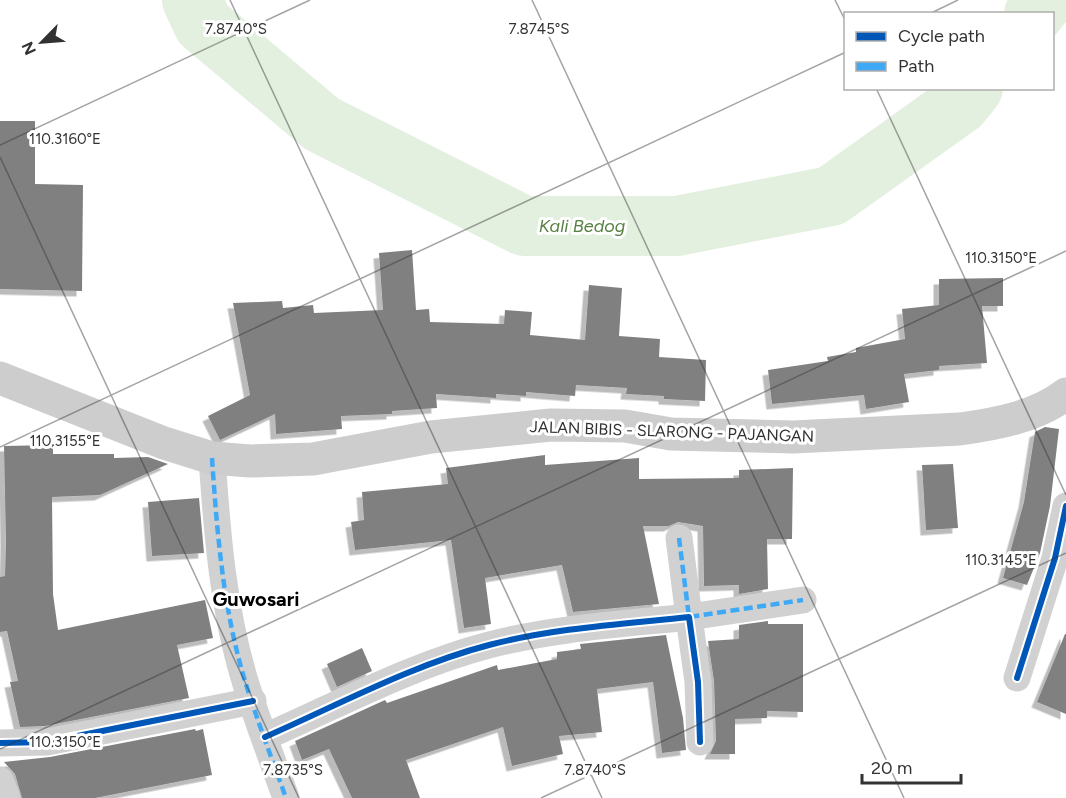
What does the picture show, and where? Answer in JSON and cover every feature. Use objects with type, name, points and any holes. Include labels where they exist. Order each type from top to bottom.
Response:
[{"type":"main road","name":"JALAN BIBIS - SLARONG - PAJANGAN","points":[[0,378],[164,443],[212,458],[281,462],[313,459],[451,434],[551,424],[625,426],[671,434],[793,437],[960,429],[986,425],[1035,411],[1066,394]]},
{"type":"street","points":[[212,458],[218,540],[226,593],[245,679],[286,798]]},
{"type":"street","points":[[1017,678],[1055,558],[1066,506]]},
{"type":"street","points":[[679,538],[698,682],[700,742]]},
{"type":"street","points":[[265,738],[414,671],[490,645],[601,626],[689,617],[803,600]]},
{"type":"street","points":[[0,743],[47,742],[253,701]]},
{"type":"street","points":[[0,780],[7,798]]},
{"type":"building","points":[[0,121],[35,121],[35,184],[83,185],[82,291],[0,289]]},
{"type":"building","points":[[412,250],[416,310],[429,309],[430,322],[504,324],[505,310],[532,312],[530,335],[585,340],[589,285],[622,288],[619,336],[660,339],[659,357],[706,360],[705,401],[626,394],[627,388],[576,385],[575,396],[526,392],[526,396],[496,394],[496,398],[436,394],[437,408],[392,411],[392,414],[341,416],[342,429],[276,434],[275,414],[220,440],[208,416],[250,395],[233,303],[282,301],[283,308],[313,305],[314,313],[383,310],[379,253]]},
{"type":"building","points":[[1003,278],[1003,306],[982,306],[987,363],[939,366],[939,370],[904,374],[909,402],[866,409],[864,395],[772,404],[768,370],[828,361],[827,357],[856,352],[856,348],[905,339],[902,309],[939,305],[939,279]]},
{"type":"building","points":[[1045,427],[1059,429],[1050,506],[1040,553],[1027,585],[1003,578],[1024,502],[1035,432]]},
{"type":"building","points":[[53,445],[53,454],[114,454],[114,458],[148,457],[168,464],[100,495],[52,497],[53,594],[58,630],[205,600],[213,638],[177,645],[189,698],[45,726],[20,727],[10,682],[18,681],[7,631],[0,632],[0,577],[5,576],[6,542],[4,446]]},
{"type":"building","points":[[545,455],[545,465],[639,458],[639,479],[739,478],[739,470],[793,468],[792,539],[767,539],[768,589],[739,594],[739,585],[704,586],[703,526],[678,522],[669,526],[643,526],[659,604],[573,612],[562,565],[485,578],[491,624],[464,628],[451,540],[355,550],[351,522],[364,520],[362,492],[448,484],[446,468]]},
{"type":"building","points":[[953,464],[958,528],[926,530],[922,465]]},
{"type":"building","points":[[199,498],[204,553],[152,556],[148,502]]},
{"type":"building","points":[[768,621],[768,624],[803,624],[803,712],[767,711],[767,718],[735,719],[735,754],[710,754],[716,741],[714,681],[708,641],[739,639],[739,625]]},
{"type":"building","points":[[1066,634],[1066,714],[1037,702]]},
{"type":"building","points":[[666,635],[683,718],[686,750],[662,753],[653,682],[597,689],[602,732],[559,736],[563,754],[512,766],[503,727],[406,760],[420,798],[352,798],[329,749],[302,760],[295,741],[385,700],[387,703],[497,665],[498,670],[557,659],[557,652],[581,649],[580,644]]},
{"type":"building","points":[[362,648],[372,671],[337,687],[327,664]]},
{"type":"building","points":[[195,729],[196,731],[203,729],[212,775],[95,798],[22,798],[15,774],[4,762],[50,757]]},
{"type":"waterway","name":"Kali Bedog","points":[[192,0],[203,24],[322,124],[524,226],[677,226],[831,196],[960,104],[971,90]]},
{"type":"waterway","name":"Kali Bedog","points":[[1036,12],[1045,0]]},
{"type":"marked path","points":[[212,458],[226,598],[237,654],[286,798]]},
{"type":"marked path","points":[[679,538],[689,617],[803,600]]},
{"type":"cycle path","points":[[1017,678],[1055,558],[1066,506]]},
{"type":"cycle path","points":[[265,737],[376,686],[460,653],[514,639],[563,631],[689,617],[698,682],[700,742]]},
{"type":"cycle path","points":[[0,743],[47,742],[253,701]]},
{"type":"district","name":"Guwosari","points":[[256,599]]}]
